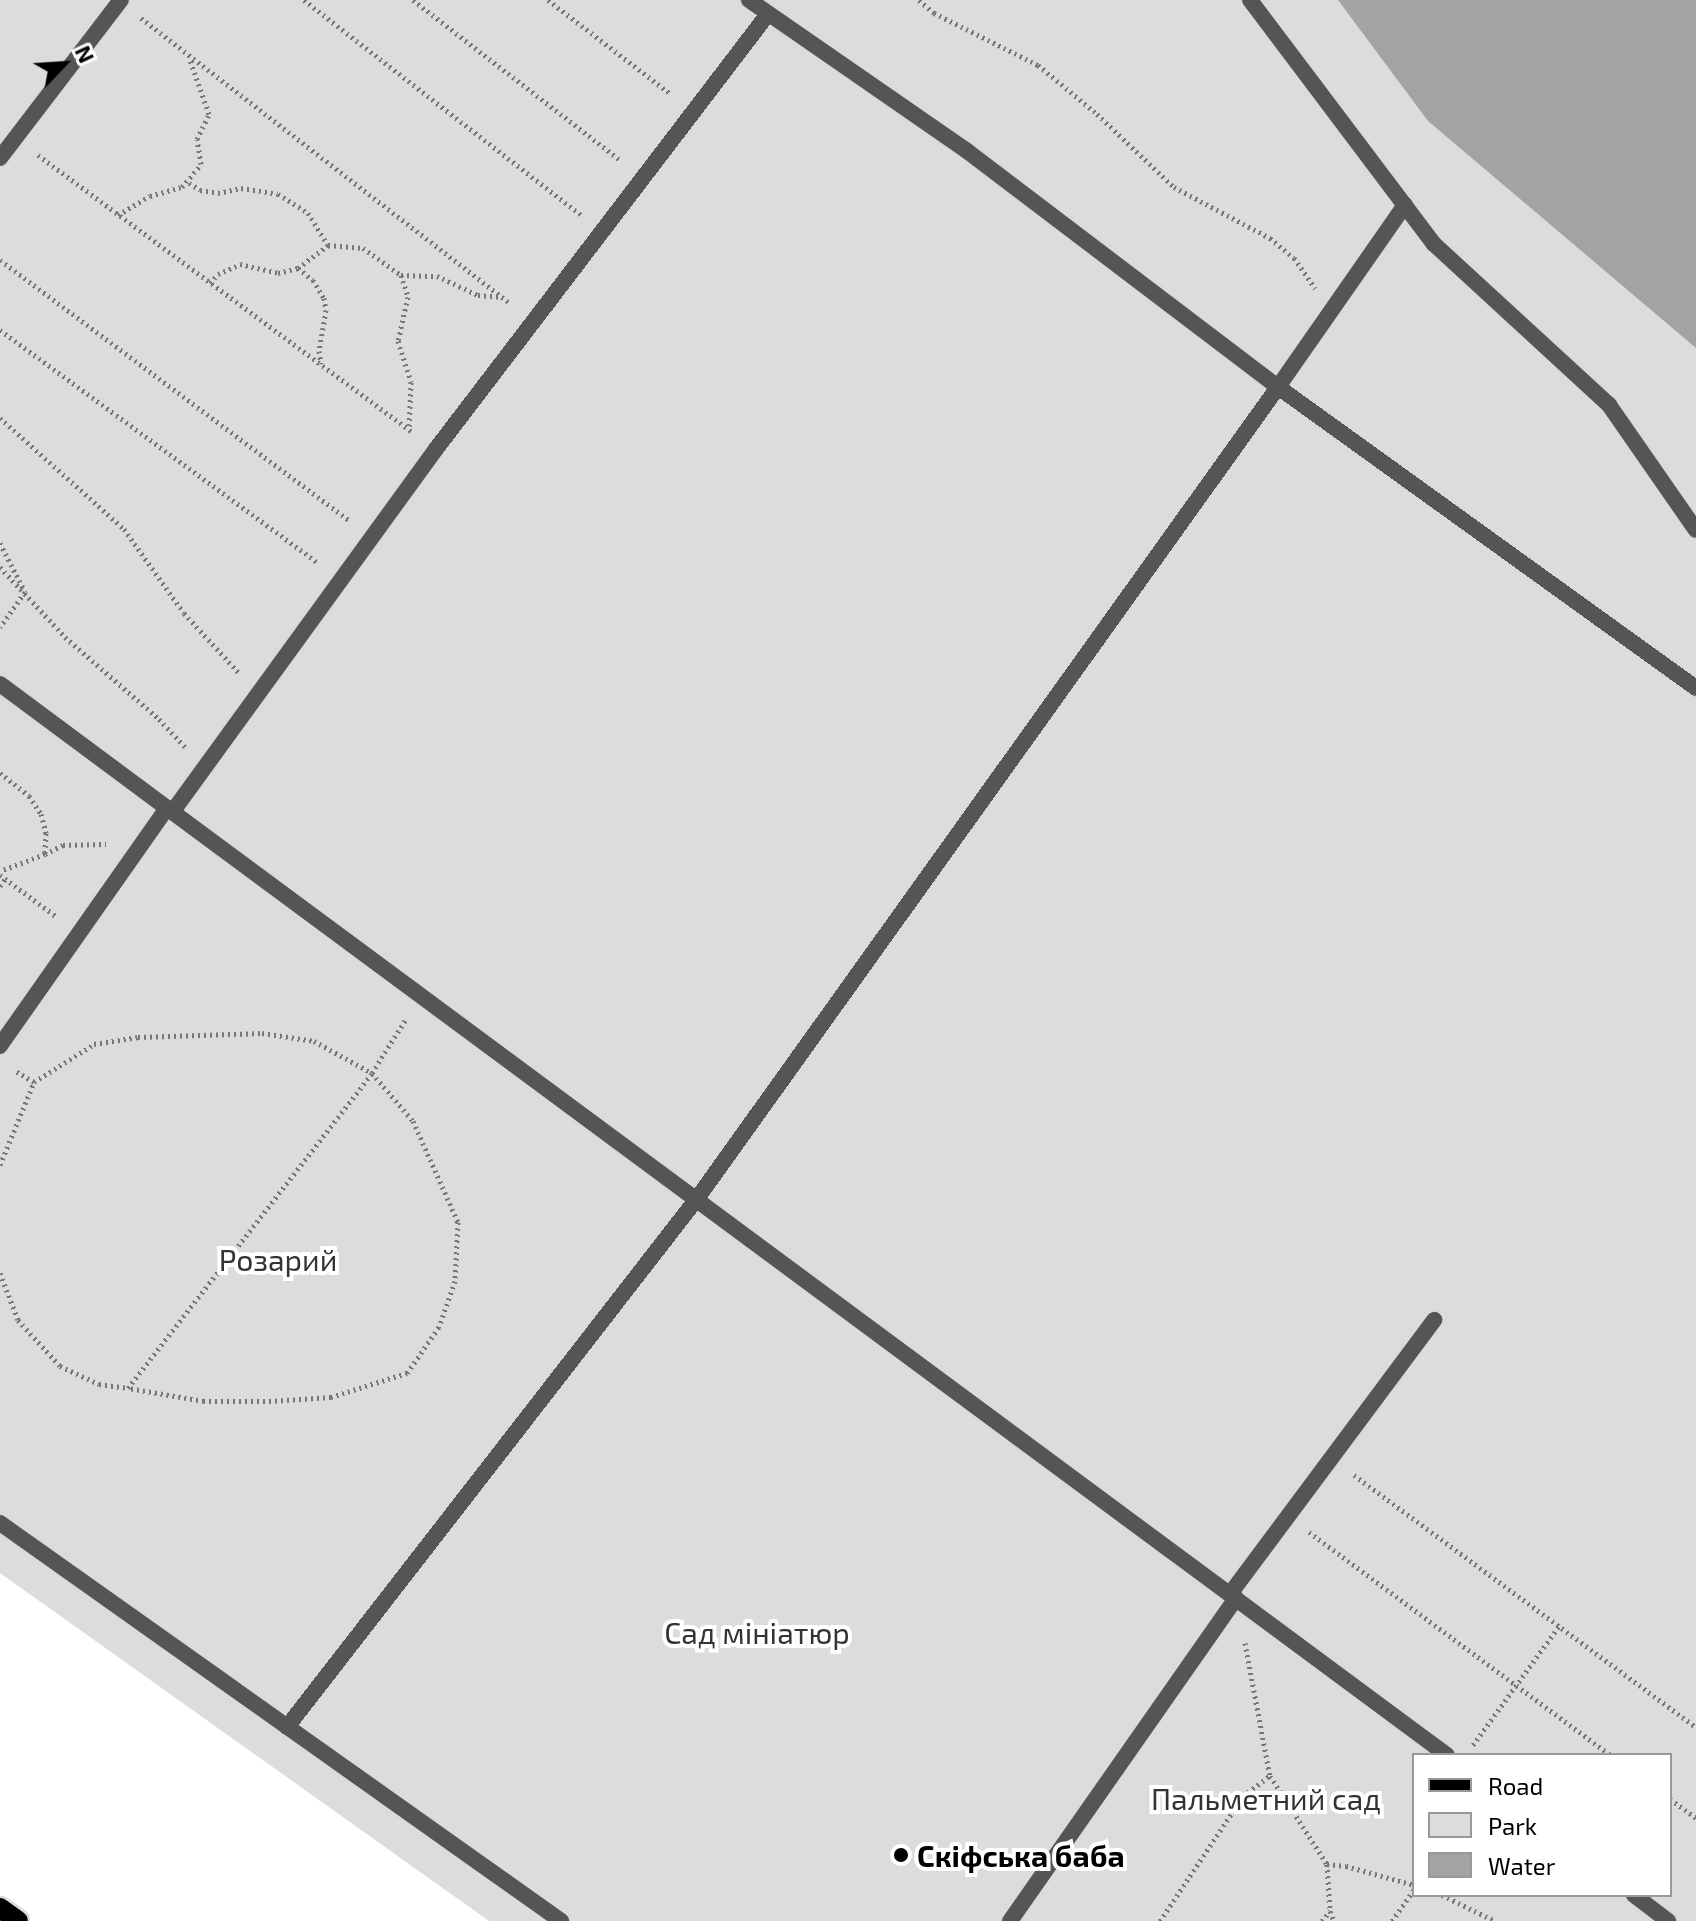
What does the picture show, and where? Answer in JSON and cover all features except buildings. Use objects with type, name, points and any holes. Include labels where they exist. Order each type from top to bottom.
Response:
[{"type":"main road","points":[[0,1908],[18,1921]]},
{"type":"street","points":[[749,0],[967,151],[1278,387],[1696,688]]},
{"type":"street","points":[[1250,0],[1434,244],[1609,405],[1696,530]]},
{"type":"street","points":[[0,158],[119,1]]},
{"type":"street","points":[[0,1046],[138,850],[205,768],[436,449],[600,230],[768,14]]},
{"type":"street","points":[[287,1727],[696,1200],[1405,205]]},
{"type":"street","points":[[0,684],[420,998],[1444,1753]]},
{"type":"street","points":[[1010,1921],[1288,1516],[1434,1320]]},
{"type":"street","points":[[0,1523],[561,1921]]},
{"type":"street","points":[[1637,1897],[1668,1921]]},
{"type":"path","points":[[304,0],[600,230]]},
{"type":"path","points":[[413,0],[642,176]]},
{"type":"path","points":[[548,0],[693,110]]},
{"type":"path","points":[[919,0],[934,13],[1038,65],[1097,114],[1174,187],[1270,238],[1294,258],[1314,287],[1336,304]]},
{"type":"path","points":[[119,1],[533,321]]},
{"type":"path","points":[[118,215],[150,196],[189,183],[201,164],[197,139],[209,114],[188,54]]},
{"type":"path","points":[[15,138],[436,449]]},
{"type":"path","points":[[189,183],[200,190],[218,193],[241,188],[278,194],[308,213],[328,245]]},
{"type":"path","points":[[210,283],[218,274],[240,264],[278,273],[298,268],[328,245],[363,248],[401,275],[437,276],[478,295],[503,297]]},
{"type":"path","points":[[0,260],[374,538]]},
{"type":"path","points":[[298,268],[313,280],[324,298],[326,310],[319,351],[321,365]]},
{"type":"path","points":[[401,275],[408,297],[398,341],[411,382],[409,429]]},
{"type":"path","points":[[0,330],[341,580]]},
{"type":"path","points":[[0,418],[124,529],[184,613],[228,665],[262,691]]},
{"type":"path","points":[[0,543],[25,592]]},
{"type":"path","points":[[0,567],[65,637],[159,719],[205,768]]},
{"type":"path","points":[[0,627],[25,592]]},
{"type":"path","points":[[0,773],[29,796],[41,814],[46,833],[45,854]]},
{"type":"path","points":[[2,875],[63,845],[93,843],[138,850]]},
{"type":"path","points":[[2,875],[79,934]]},
{"type":"path","points":[[0,886],[2,875]]},
{"type":"path","points":[[128,1388],[372,1073],[420,998]]},
{"type":"path","points":[[0,1165],[34,1082],[94,1044],[138,1037],[262,1033],[314,1041],[372,1073],[413,1121],[458,1222],[455,1281],[439,1327],[407,1373],[331,1397],[204,1401],[99,1384],[60,1366],[18,1320],[0,1273]]},
{"type":"path","points":[[11,1068],[34,1082]]},
{"type":"path","points":[[1331,1458],[1696,1727]]},
{"type":"path","points":[[1288,1516],[1607,1753]]},
{"type":"path","points":[[1233,1596],[1270,1776],[1327,1864],[1330,1911],[1334,1921]]},
{"type":"path","points":[[1466,1753],[1559,1626]]},
{"type":"path","points":[[1160,1921],[1243,1796],[1270,1776]]},
{"type":"path","points":[[1672,1800],[1696,1818]]},
{"type":"path","points":[[1327,1864],[1346,1866],[1412,1887]]},
{"type":"path","points":[[1392,1921],[1412,1891]]},
{"type":"path","points":[[1446,1897],[1495,1921]]},
{"type":"path","points":[[1322,1921],[1330,1911]]},
{"type":"green space","points":[[0,0],[1696,0],[1696,1921],[489,1921],[0,1573]]},
{"type":"water","points":[[1338,0],[1696,0],[1696,348],[1428,121]]},
{"type":"place","name":"Скіфська баба","points":[[901,1855]]},
{"type":"park label","name":"Розарий","points":[[278,1259]]},
{"type":"park label","name":"Сад мініатюр","points":[[757,1632]]},
{"type":"park label","name":"Пальметний сад","points":[[1266,1798]]}]
